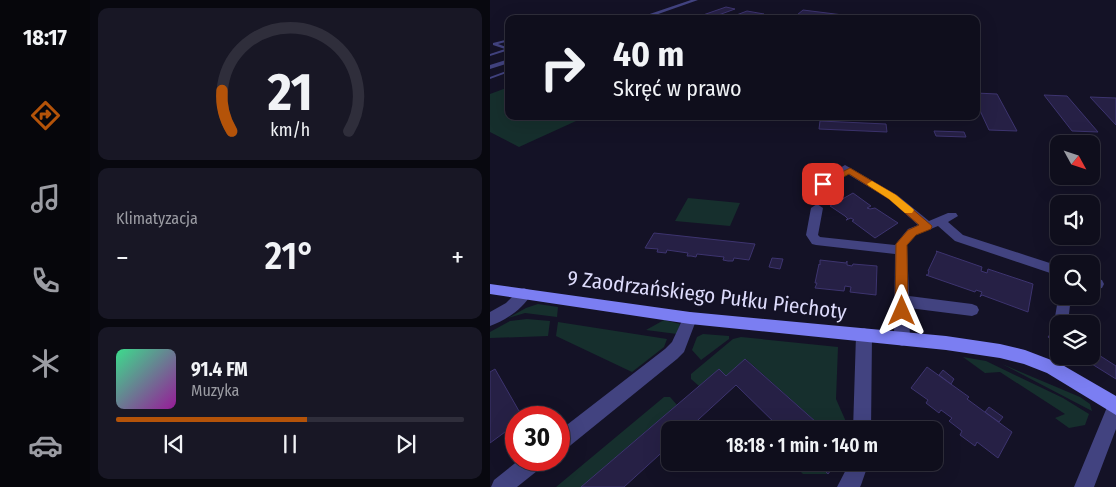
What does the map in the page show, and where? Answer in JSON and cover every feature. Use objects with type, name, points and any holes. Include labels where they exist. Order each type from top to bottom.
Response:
[{"type":"street","points":[[650,15],[696,0]]},
{"type":"street","points":[[490,67],[505,61]]},
{"type":"street","points":[[847,169],[893,197],[927,226]]},
{"type":"street","points":[[817,208],[812,235],[816,241],[901,250]]},
{"type":"street","points":[[902,339],[901,250],[902,244],[912,232],[946,219],[959,238],[1050,268]]},
{"type":"street","name":"9 Zaodrzańskiego Pułku Piechoty","points":[[490,289],[690,318],[864,334],[991,349],[1025,357],[1053,368],[1116,406]]},
{"type":"street","points":[[490,320],[511,307],[524,294]]},
{"type":"street","points":[[902,301],[972,310]]},
{"type":"street","points":[[570,433],[671,354],[678,347],[690,318]]},
{"type":"street","points":[[862,421],[864,334]]},
{"type":"street","points":[[1084,487],[1116,406]]},
{"type":"street","points":[[501,487],[522,471]]},
{"type":"street","points":[[847,487],[857,471]]},
{"type":"lane","points":[[492,45],[505,41]]},
{"type":"lane","points":[[492,45],[505,48]]},
{"type":"lane","points":[[490,55],[505,50]]},
{"type":"lane","points":[[490,78],[505,73]]},
{"type":"lane","points":[[823,184],[847,169]]},
{"type":"green space","points":[[505,88],[505,120],[578,120],[519,147],[490,132],[490,94]]},
{"type":"green space","points":[[688,198],[740,203],[730,226],[675,221]]},
{"type":"green space","points":[[538,304],[558,307],[557,317],[525,313],[508,318],[526,308]]},
{"type":"green space","points":[[527,319],[550,321],[548,336],[490,338],[490,332],[510,321]]},
{"type":"green space","points":[[664,320],[680,324],[677,334],[646,330]]},
{"type":"green space","points":[[558,322],[667,339],[664,347],[632,372],[556,336]]},
{"type":"green space","points":[[703,334],[729,336],[729,339],[701,360],[692,350],[697,337]]},
{"type":"green space","points":[[741,337],[838,347],[836,399],[846,421],[815,421],[746,359],[726,376],[719,370],[699,386],[691,379],[691,374],[733,339]]},
{"type":"green space","points":[[963,357],[986,361],[1063,398],[1089,414],[1085,425],[1069,428],[1055,418],[1065,414],[1000,372],[985,373]]},
{"type":"green space","points":[[1002,364],[1080,397],[1090,404],[1092,411]]},
{"type":"green space","points":[[664,397],[670,397],[677,405],[581,487],[556,487]]},
{"type":"green space","points":[[800,471],[825,471],[828,474],[803,474]]},
{"type":"building","points":[[726,7],[735,9],[718,15],[703,15]]},
{"type":"building","points":[[803,10],[843,15],[797,15]]},
{"type":"building","points":[[747,11],[764,14],[762,15],[736,15]]},
{"type":"building","points":[[980,93],[997,94],[1017,131],[989,130],[980,111]]},
{"type":"building","points":[[1044,95],[1067,96],[1098,132],[1072,131]]},
{"type":"building","points":[[1090,97],[1116,98],[1116,125]]},
{"type":"building","points":[[820,121],[886,124],[887,132],[819,129]]},
{"type":"building","points":[[934,131],[964,132],[966,137],[936,136]]},
{"type":"building","points":[[853,193],[871,206],[867,208],[875,208],[898,223],[875,238],[852,221],[854,220],[851,218],[846,220],[848,219],[845,216],[830,206]]},
{"type":"building","points":[[654,233],[755,244],[749,260],[734,258],[733,261],[728,261],[723,260],[724,257],[697,254],[696,257],[687,256],[688,253],[667,250],[666,253],[657,252],[658,249],[645,248]]},
{"type":"building","points":[[936,251],[982,267],[981,271],[987,273],[988,269],[1033,284],[1028,312],[982,295],[980,297],[982,292],[976,290],[975,292],[926,275],[928,275]]},
{"type":"building","points":[[772,258],[783,259],[780,269],[769,267]]},
{"type":"building","points":[[820,260],[846,263],[847,261],[847,265],[852,266],[853,264],[877,266],[876,295],[850,292],[851,287],[845,286],[844,291],[815,288]]},
{"type":"building","points":[[1100,356],[1116,366],[1116,379],[1093,365],[1100,365]]},
{"type":"building","points":[[745,359],[815,421],[773,421],[736,385],[697,421],[661,421],[661,453],[624,487],[581,487],[719,369],[726,376]]},
{"type":"building","points":[[927,367],[969,397],[967,399],[1012,432],[998,458],[977,442],[975,446],[960,435],[962,431],[949,421],[952,418],[941,410],[939,413],[926,403],[928,400],[911,388]]},
{"type":"building","points":[[495,369],[516,406],[505,406],[505,432],[490,443],[490,372]]},
{"type":"building","points":[[943,370],[954,379],[951,384],[939,375]]},
{"type":"building","points":[[989,407],[1003,417],[999,422],[985,412]]},
{"type":"slow traffic","points":[[872,184],[893,197],[908,210]]},
{"type":"route","points":[[823,184],[850,170],[893,197],[927,226],[912,232],[901,246],[902,311]]}]
